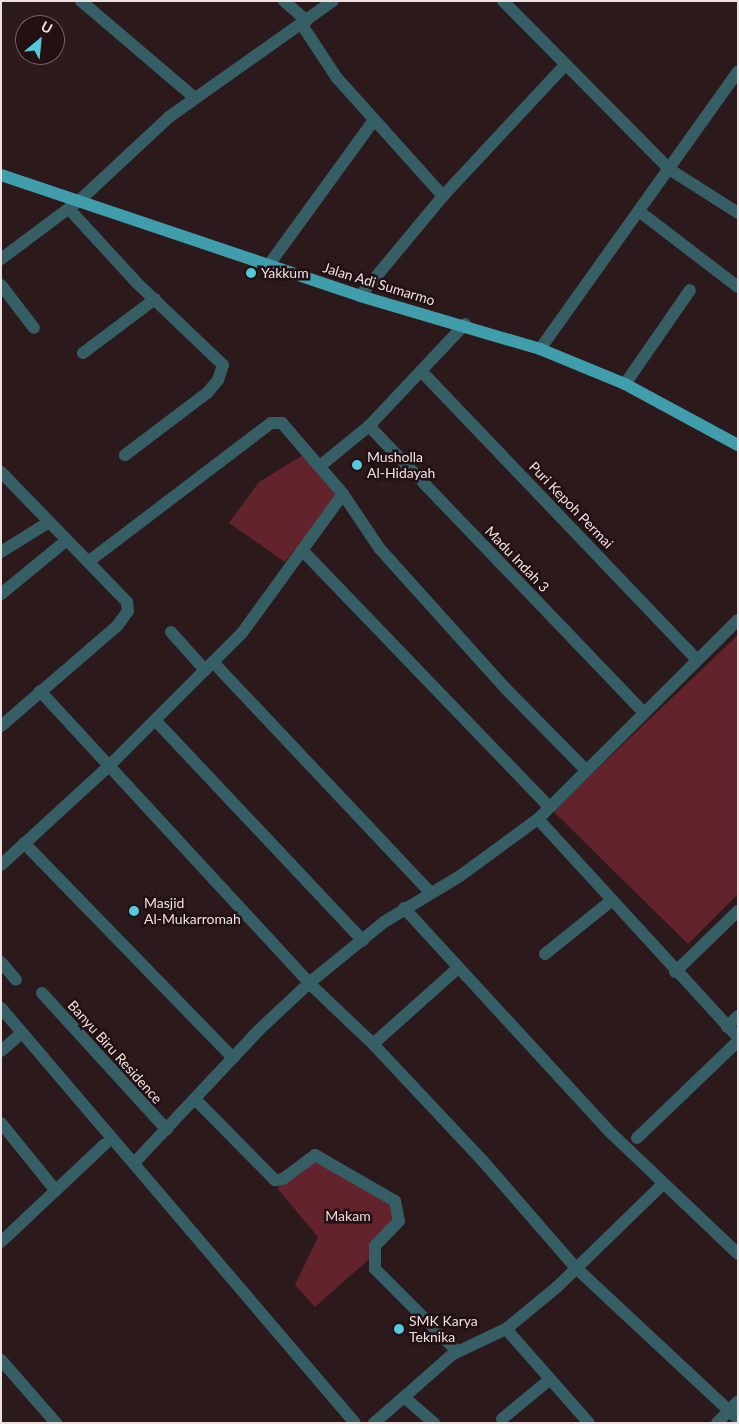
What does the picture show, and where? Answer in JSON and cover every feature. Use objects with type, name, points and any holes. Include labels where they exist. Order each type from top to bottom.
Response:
[{"type":"main road","name":"Jalan Adi Sumarmo","points":[[1,175],[80,200],[360,296],[465,324],[540,349],[625,384],[738,445]]},
{"type":"street","points":[[81,1],[195,98]]},
{"type":"street","points":[[284,1],[304,23],[338,78],[443,196]]},
{"type":"street","points":[[1,259],[80,200],[170,116],[333,1]]},
{"type":"street","points":[[503,1],[670,169],[738,213]]},
{"type":"street","points":[[360,296],[443,196],[566,64]]},
{"type":"street","points":[[540,349],[640,212],[738,71]]},
{"type":"street","points":[[268,266],[374,120]]},
{"type":"street","points":[[69,209],[155,299],[220,361],[223,369],[207,393],[125,456]]},
{"type":"street","points":[[640,212],[738,287]]},
{"type":"street","points":[[1,285],[34,328]]},
{"type":"street","points":[[625,384],[690,290]]},
{"type":"street","points":[[83,353],[155,299]]},
{"type":"street","points":[[320,466],[369,426],[423,373],[465,324]]},
{"type":"street","name":"Puri Kepoh Permai","points":[[423,373],[696,659]]},
{"type":"street","points":[[89,562],[270,423],[282,423],[343,494],[380,549],[506,689],[586,770]]},
{"type":"street","name":"Madu Indah 3","points":[[369,426],[643,712]]},
{"type":"street","points":[[1,472],[127,602],[128,611],[117,626],[1,726]]},
{"type":"street","points":[[1,865],[109,766],[242,633],[343,494]]},
{"type":"street","points":[[1,552],[49,522]]},
{"type":"street","points":[[1,594],[67,540]]},
{"type":"street","points":[[302,550],[549,807]]},
{"type":"street","points":[[135,1162],[233,1058],[309,983],[404,908],[484,859],[538,819],[696,659],[738,620]]},
{"type":"street","points":[[171,632],[209,666],[430,892]]},
{"type":"street","points":[[40,691],[309,983],[373,1044],[482,1160],[574,1266],[733,1415]]},
{"type":"street","points":[[155,720],[363,940]]},
{"type":"street","points":[[538,819],[675,972],[738,1037]]},
{"type":"street","points":[[24,843],[233,1058]]},
{"type":"street","points":[[544,954],[611,901]]},
{"type":"street","points":[[404,908],[457,969],[662,1184],[736,1249]]},
{"type":"street","points":[[675,972],[738,911]]},
{"type":"street","points":[[1,962],[16,980]]},
{"type":"street","points":[[373,1044],[457,969]]},
{"type":"street","name":"Banyu Biru Residence","points":[[42,993],[167,1130]]},
{"type":"street","points":[[1,1008],[135,1162],[355,1423]]},
{"type":"street","points":[[727,1027],[738,1016]]},
{"type":"street","points":[[1,1051],[16,1038]]},
{"type":"street","points":[[637,1138],[738,1041]]},
{"type":"street","points":[[195,1099],[275,1180],[284,1179],[315,1155],[395,1201],[399,1221],[375,1246],[375,1268],[458,1352]]},
{"type":"street","points":[[1,1123],[56,1191]]},
{"type":"street","points":[[2,1238],[56,1191],[105,1144]]},
{"type":"street","points":[[374,1423],[458,1352],[506,1329],[557,1287],[574,1266],[662,1184]]},
{"type":"street","points":[[506,1329],[549,1380],[590,1423]]},
{"type":"street","points":[[1,1360],[56,1423]]},
{"type":"street","points":[[502,1419],[549,1380]]},
{"type":"street","points":[[404,1396],[434,1423]]},
{"type":"street","points":[[717,1423],[733,1415],[738,1401]]},
{"type":"green space","points":[[303,455],[338,497],[285,562],[229,523],[259,482]]},
{"type":"green space","points":[[738,635],[738,894],[688,944],[553,811]]},
{"type":"green space","name":"Makam","points":[[311,1158],[385,1197],[397,1218],[369,1259],[315,1307],[295,1285],[318,1237],[277,1188]]},
{"type":"place","name":"Yakkum","points":[[251,273]]},
{"type":"place","name":"Musholla Al-Hidayah","points":[[357,465]]},
{"type":"place","name":"Masjid Al-Mukarromah","points":[[134,911]]},
{"type":"place","name":"SMK Karya Teknika","points":[[399,1329]]}]
